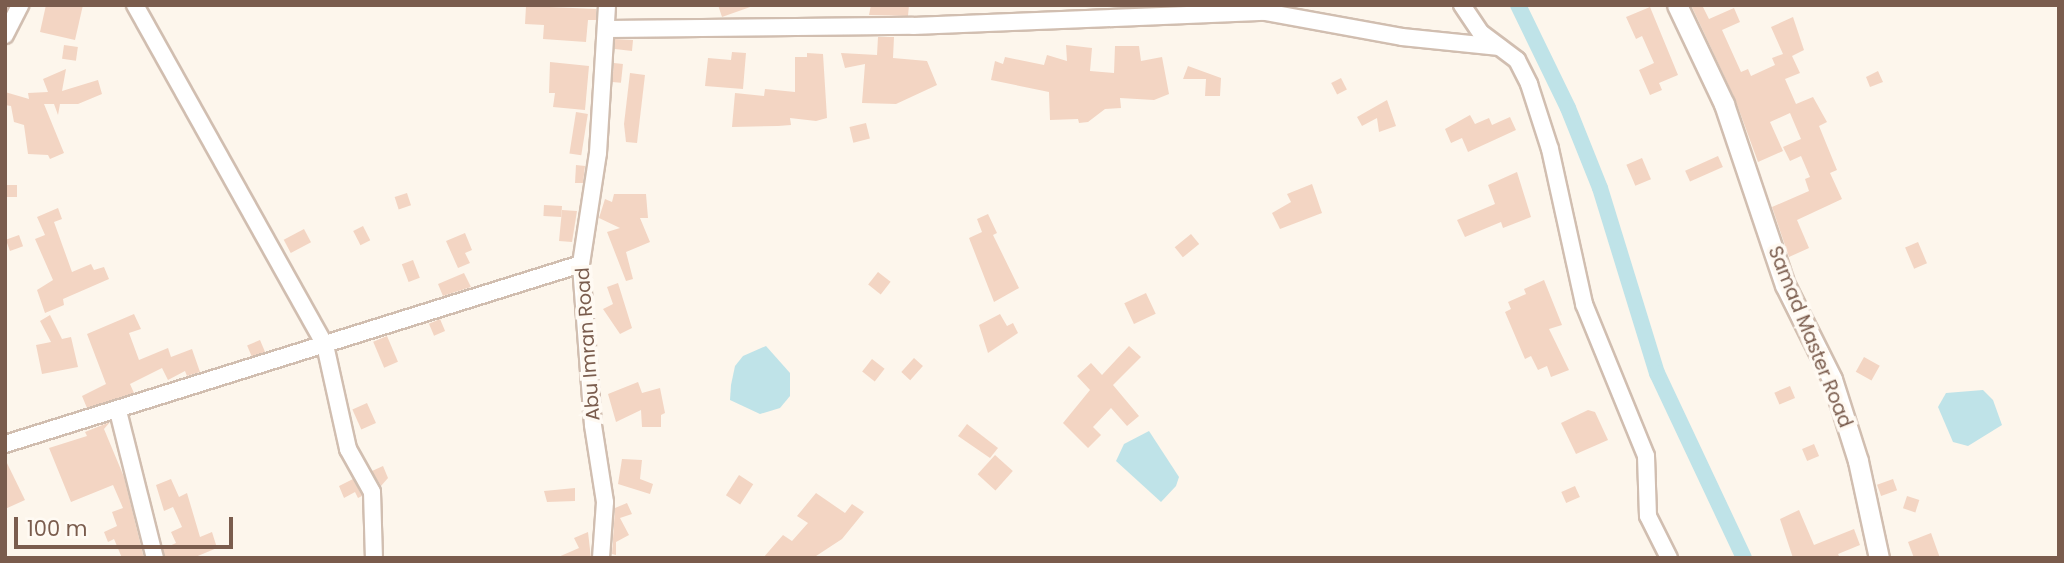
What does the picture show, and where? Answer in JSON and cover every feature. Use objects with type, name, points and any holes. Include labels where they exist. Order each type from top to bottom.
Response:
[{"type":"street","points":[[5,35],[20,5]]},
{"type":"street","points":[[135,5],[325,345],[348,449],[372,492],[374,558]]},
{"type":"street","name":"Abu Imran Road","points":[[601,558],[605,502],[593,425],[581,264],[598,153],[608,29],[607,5]]},
{"type":"street","points":[[1462,5],[1481,33],[1517,60],[1538,110],[1584,304],[1646,456],[1648,516],[1669,558]]},
{"type":"street","name":"Samad Master Road","points":[[1677,5],[1724,104],[1785,285],[1832,379],[1858,461],[1879,558]]},
{"type":"street","points":[[608,29],[913,26],[1265,12],[1402,37],[1499,47]]},
{"type":"street","points":[[5,444],[118,411],[581,264]]},
{"type":"street","points":[[118,411],[155,558]]},
{"type":"water","points":[[766,346],[790,373],[790,396],[780,408],[760,414],[730,400],[731,385],[735,366],[743,356]]},
{"type":"water","points":[[1983,390],[1993,400],[2002,425],[1968,446],[1953,442],[1938,407],[1946,393]]},
{"type":"water","points":[[1149,431],[1179,477],[1176,486],[1161,502],[1116,461],[1124,444]]},
{"type":"building","points":[[46,5],[83,5],[75,40],[40,32]]},
{"type":"building","points":[[718,5],[753,5],[753,6],[722,17]]},
{"type":"building","points":[[871,5],[909,5],[908,16],[869,15]]},
{"type":"building","points":[[1691,5],[1702,5],[1709,19],[1734,8],[1740,22],[1722,30],[1741,72],[1748,69],[1751,76],[1775,65],[1772,58],[1783,54],[1771,27],[1793,17],[1804,50],[1792,56],[1800,73],[1785,79],[1796,104],[1813,97],[1827,122],[1819,126],[1837,170],[1830,173],[1842,199],[1797,220],[1809,248],[1789,257],[1772,207],[1809,191],[1805,179],[1810,177],[1801,156],[1790,161],[1783,147],[1801,139],[1790,113],[1770,122],[1783,151],[1758,162],[1735,99]]},
{"type":"building","points":[[526,6],[596,9],[596,20],[588,20],[586,42],[543,39],[544,25],[525,24]]},
{"type":"building","points":[[1650,7],[1678,75],[1659,83],[1662,90],[1650,95],[1639,70],[1654,63],[1642,36],[1636,39],[1626,17]]},
{"type":"building","points":[[878,37],[894,37],[893,58],[927,61],[937,85],[896,104],[862,103],[865,64],[845,68],[841,53],[877,55]]},
{"type":"building","points":[[615,39],[633,40],[632,51],[615,49]]},
{"type":"building","points":[[64,45],[78,47],[76,61],[62,59]]},
{"type":"building","points":[[1066,45],[1092,48],[1090,71],[1114,73],[1115,46],[1139,46],[1141,61],[1162,57],[1169,94],[1154,100],[1120,98],[1121,108],[1105,109],[1088,122],[1079,123],[1078,119],[1050,120],[1049,92],[991,80],[995,61],[1003,64],[1005,57],[1044,65],[1047,55],[1067,61]]},
{"type":"building","points":[[732,52],[746,53],[743,89],[705,86],[708,58],[731,60]]},
{"type":"building","points":[[807,53],[823,54],[827,118],[816,121],[790,118],[791,125],[732,127],[735,93],[764,96],[765,89],[795,92],[795,57],[807,57]]},
{"type":"building","points":[[550,62],[589,66],[585,110],[553,107],[555,93],[549,93]]},
{"type":"building","points":[[614,63],[623,64],[621,83],[612,82]]},
{"type":"building","points":[[1188,66],[1221,78],[1220,96],[1205,96],[1206,79],[1183,79]]},
{"type":"building","points":[[66,69],[62,91],[98,80],[102,94],[78,104],[60,104],[58,115],[54,104],[44,104],[64,153],[50,159],[48,155],[28,154],[24,125],[14,122],[11,106],[5,105],[5,92],[29,99],[28,93],[48,92],[43,79]]},
{"type":"building","points":[[1878,71],[1883,82],[1870,87],[1866,77]]},
{"type":"building","points":[[630,73],[645,75],[637,143],[626,142],[624,124]]},
{"type":"building","points":[[1341,78],[1347,90],[1337,95],[1331,83]]},
{"type":"building","points":[[1387,100],[1396,126],[1379,132],[1377,118],[1362,126],[1357,117]]},
{"type":"building","points":[[576,112],[588,114],[581,155],[569,153]]},
{"type":"building","points":[[1470,115],[1475,124],[1489,118],[1492,125],[1510,117],[1516,130],[1468,152],[1462,138],[1451,143],[1445,129]]},
{"type":"building","points":[[866,123],[870,139],[853,143],[850,127]]},
{"type":"building","points":[[1718,156],[1723,167],[1690,182],[1685,171]]},
{"type":"building","points":[[1642,158],[1651,179],[1635,186],[1626,165]]},
{"type":"building","points":[[576,165],[585,166],[583,183],[575,183]]},
{"type":"building","points":[[1517,172],[1531,217],[1503,228],[1501,222],[1465,237],[1457,220],[1495,204],[1488,185]]},
{"type":"building","points":[[1312,184],[1322,213],[1280,229],[1272,213],[1291,202],[1287,194]]},
{"type":"building","points":[[5,185],[17,185],[17,197],[5,197]]},
{"type":"building","points":[[407,193],[411,205],[399,209],[395,197]]},
{"type":"building","points":[[614,194],[646,194],[648,218],[640,218],[650,242],[626,252],[633,279],[626,281],[607,232],[620,228],[599,218],[605,199],[612,202]]},
{"type":"building","points":[[544,205],[562,206],[561,217],[543,216]]},
{"type":"building","points":[[58,208],[62,219],[54,222],[72,272],[91,264],[94,270],[104,267],[109,279],[63,299],[64,305],[45,313],[37,290],[53,280],[35,239],[45,235],[37,217]]},
{"type":"building","points":[[562,210],[577,211],[572,242],[559,241]]},
{"type":"building","points":[[988,214],[997,233],[993,235],[1019,288],[994,302],[969,238],[982,232],[977,219]]},
{"type":"building","points":[[363,226],[370,240],[360,245],[353,231]]},
{"type":"building","points":[[304,229],[311,242],[291,253],[284,240]]},
{"type":"building","points":[[465,233],[472,250],[465,253],[470,263],[458,268],[446,241]]},
{"type":"building","points":[[1191,234],[1199,244],[1183,257],[1175,247]]},
{"type":"building","points":[[19,235],[23,246],[10,251],[6,240]]},
{"type":"building","points":[[1918,242],[1927,263],[1914,269],[1905,247]]},
{"type":"building","points":[[413,260],[420,278],[409,282],[402,264]]},
{"type":"building","points":[[878,272],[891,282],[881,294],[868,285]]},
{"type":"building","points":[[464,273],[471,287],[443,296],[438,284]]},
{"type":"building","points":[[1544,280],[1562,325],[1549,329],[1569,370],[1551,377],[1547,366],[1538,370],[1531,356],[1525,359],[1505,312],[1511,309],[1508,302],[1526,294],[1524,289]]},
{"type":"building","points":[[618,283],[632,328],[620,334],[603,309],[613,304],[607,287]]},
{"type":"building","points":[[1146,293],[1156,314],[1134,324],[1124,303]]},
{"type":"building","points":[[134,314],[141,329],[129,333],[139,360],[168,348],[171,357],[192,349],[200,372],[187,376],[185,371],[168,380],[162,368],[130,384],[134,393],[87,408],[82,396],[106,384],[87,334]]},
{"type":"building","points":[[1000,314],[1007,326],[1013,323],[1018,333],[988,353],[979,325]]},
{"type":"building","points":[[50,315],[62,339],[71,337],[78,367],[42,374],[36,345],[51,342],[40,321]]},
{"type":"building","points":[[440,319],[445,331],[434,336],[429,324]]},
{"type":"building","points":[[387,336],[398,362],[384,368],[373,342]]},
{"type":"building","points":[[260,340],[265,352],[252,357],[247,345]]},
{"type":"building","points":[[1129,346],[1141,357],[1113,385],[1139,416],[1127,426],[1111,408],[1093,427],[1101,435],[1088,448],[1063,423],[1090,390],[1077,376],[1091,363],[1102,375]]},
{"type":"building","points":[[1864,357],[1880,366],[1872,381],[1856,372]]},
{"type":"building","points":[[914,358],[923,366],[910,380],[901,372]]},
{"type":"building","points":[[872,359],[885,369],[875,381],[862,372]]},
{"type":"building","points":[[638,382],[642,393],[660,388],[665,413],[661,415],[661,427],[642,427],[641,410],[616,422],[608,394]]},
{"type":"building","points":[[1790,386],[1795,398],[1779,405],[1774,393]]},
{"type":"building","points":[[367,403],[376,423],[361,430],[352,410]]},
{"type":"building","points":[[1588,410],[1595,412],[1608,440],[1576,454],[1561,423]]},
{"type":"building","points":[[110,422],[104,429],[124,477],[144,558],[122,558],[114,539],[108,542],[104,532],[117,526],[112,512],[123,508],[113,485],[71,502],[49,448],[87,436],[85,432]]},
{"type":"building","points":[[967,424],[998,448],[990,458],[958,436]]},
{"type":"building","points":[[1814,444],[1819,456],[1807,461],[1802,449]]},
{"type":"building","points":[[995,455],[1013,471],[995,490],[978,474]]},
{"type":"building","points":[[5,459],[25,500],[5,509]]},
{"type":"building","points":[[622,459],[642,460],[640,479],[653,484],[650,494],[618,484]]},
{"type":"building","points":[[383,466],[388,478],[381,486],[372,471]]},
{"type":"building","points":[[739,475],[753,484],[740,504],[726,495]]},
{"type":"building","points":[[171,479],[179,497],[187,493],[200,537],[212,532],[217,548],[193,558],[165,558],[163,549],[176,543],[171,532],[182,527],[173,507],[164,511],[156,485]]},
{"type":"building","points":[[353,479],[362,496],[358,498],[355,492],[344,498],[339,486]]},
{"type":"building","points":[[1893,479],[1897,490],[1881,496],[1877,485]]},
{"type":"building","points":[[1575,486],[1580,497],[1566,503],[1561,492]]},
{"type":"building","points":[[575,488],[575,501],[547,502],[544,491]]},
{"type":"building","points":[[816,493],[845,513],[852,504],[864,512],[842,539],[813,558],[763,558],[783,535],[792,541],[808,523],[797,516]]},
{"type":"building","points":[[1907,496],[1919,500],[1915,512],[1903,508]]},
{"type":"building","points":[[627,503],[632,514],[620,518],[629,535],[616,542],[616,555],[612,554],[615,508]]},
{"type":"building","points":[[1799,510],[1814,545],[1854,529],[1860,545],[1838,554],[1840,558],[1793,558],[1780,519]]},
{"type":"building","points":[[588,532],[591,558],[556,558],[579,548],[574,538]]},
{"type":"building","points":[[1931,533],[1940,558],[1914,558],[1908,542]]},
{"type":"waterway","points":[[1518,5],[1568,108],[1600,188],[1657,373],[1744,558]]}]
